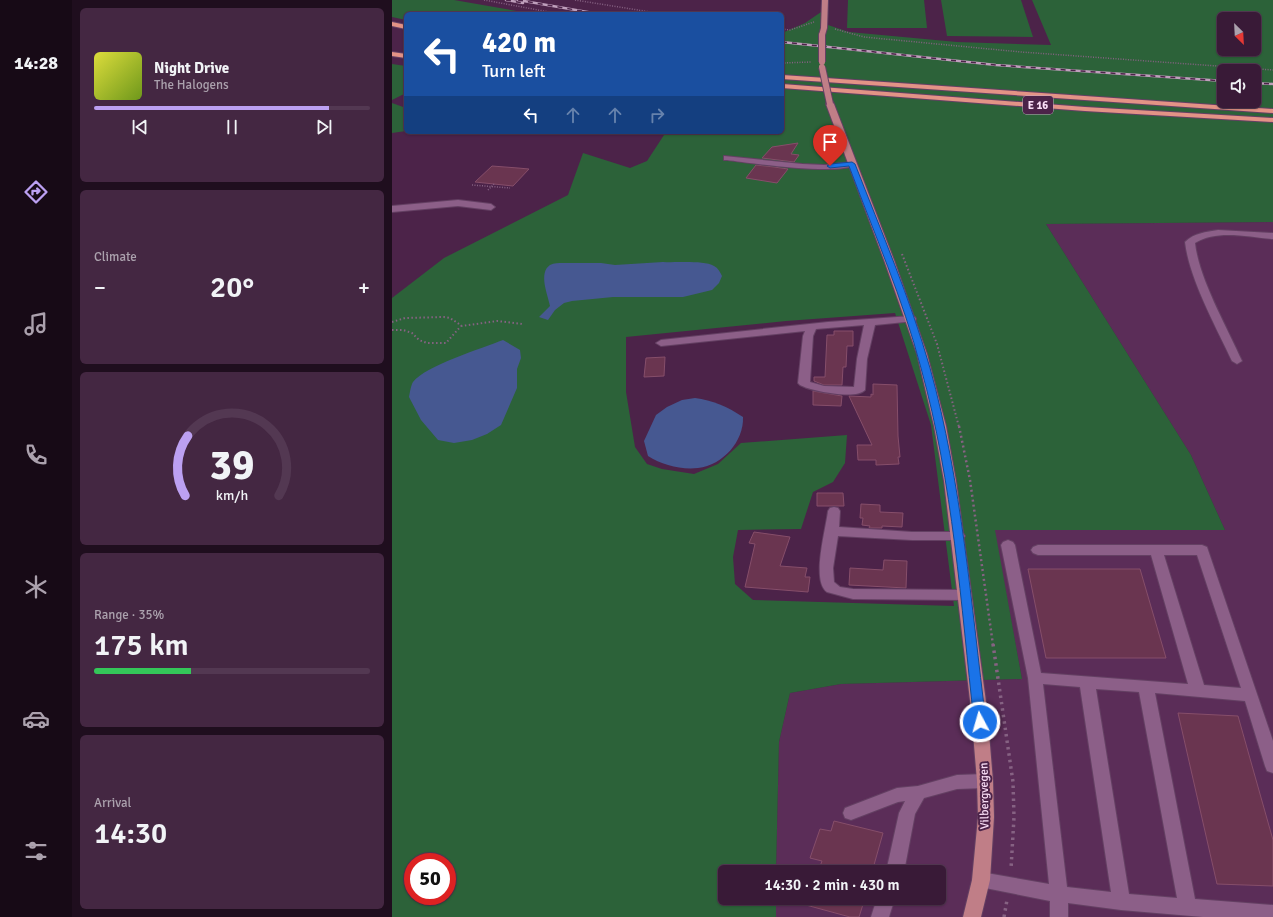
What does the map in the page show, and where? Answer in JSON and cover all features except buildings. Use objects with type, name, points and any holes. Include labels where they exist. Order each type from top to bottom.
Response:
[{"type":"highway","points":[[392,26],[404,28]]},
{"type":"highway","points":[[392,54],[404,57]]},
{"type":"highway","points":[[392,58],[404,57]]},
{"type":"highway","name":"E 16","points":[[784,77],[1046,97],[1273,111]]},
{"type":"highway","name":"E 16","points":[[784,86],[1078,108],[1273,120]]},
{"type":"main road","name":"Vilbergvegen","points":[[825,0],[822,65],[830,104],[911,320],[922,354],[940,426],[953,497],[979,709],[985,781],[986,818],[981,880],[972,917]]},
{"type":"lane","points":[[727,158],[813,167],[852,164]]},
{"type":"lane","points":[[392,209],[458,202],[491,207]]},
{"type":"lane","points":[[1237,361],[1199,272],[1189,244],[1194,238],[1206,234],[1273,236]]},
{"type":"lane","points":[[661,342],[812,327],[911,320]]},
{"type":"lane","points":[[812,327],[808,336],[804,383],[812,388],[822,390],[859,390],[862,359],[870,323]]},
{"type":"lane","points":[[834,512],[825,574],[827,584],[830,588],[844,593],[853,594],[964,595]]},
{"type":"lane","points":[[832,531],[912,536],[958,536]]},
{"type":"lane","points":[[1008,545],[1035,678],[1059,895],[1059,917]]},
{"type":"lane","points":[[1038,550],[1202,550],[1251,695],[1273,766]]},
{"type":"lane","points":[[1156,550],[1198,691]]},
{"type":"lane","points":[[1035,678],[1251,695]]},
{"type":"lane","points":[[1087,682],[1121,902]]},
{"type":"lane","points":[[1146,687],[1188,907]]},
{"type":"lane","points":[[850,812],[897,795],[918,793],[957,782],[985,781]]},
{"type":"lane","points":[[896,865],[907,813],[918,793]]},
{"type":"lane","points":[[981,880],[1059,895],[1121,902],[1273,914]]},
{"type":"lane","points":[[880,917],[884,905]]},
{"type":"path","points":[[484,0],[549,12]]},
{"type":"path","points":[[575,0],[650,12]]},
{"type":"path","points":[[784,29],[790,30],[814,22],[823,28],[864,37],[1013,51],[1273,70]]},
{"type":"path","points":[[784,63],[822,65]]},
{"type":"path","points":[[488,190],[494,184]]},
{"type":"path","points":[[472,185],[510,188]]},
{"type":"path","points":[[392,322],[405,318],[444,317],[450,318],[461,326]]},
{"type":"path","points":[[392,330],[403,330],[412,333],[419,340],[428,344],[446,343],[461,326],[497,321],[523,324]]},
{"type":"shaded area","points":[[1273,222],[1273,917],[776,917],[776,905],[946,905],[946,865],[776,865],[779,742],[790,693],[841,684],[1022,679],[994,530],[1225,530],[1191,455],[1046,224]]},
{"type":"green space","points":[[392,0],[454,0],[523,12],[404,12],[404,20],[392,17]]},
{"type":"green space","points":[[848,0],[924,0],[927,28],[847,28]]},
{"type":"green space","points":[[941,0],[1021,0],[1033,37],[947,36]]},
{"type":"green space","points":[[1032,0],[1273,0],[1273,222],[1046,224],[1191,455],[1225,530],[995,530],[1022,679],[841,684],[790,693],[779,742],[776,865],[718,865],[718,905],[776,905],[776,917],[392,917],[392,298],[444,258],[568,195],[583,153],[630,168],[647,161],[666,134],[784,134],[784,32],[805,23],[824,10],[828,25],[849,32],[957,42],[1051,45]],"holes":[[[895,313],[931,425],[954,606],[753,600],[735,584],[733,557],[738,530],[801,529],[813,492],[833,482],[845,463],[847,435],[741,443],[718,464],[694,474],[662,469],[647,464],[635,447],[626,392],[626,337],[786,321]]]},
{"type":"green space","points":[[392,64],[404,66],[404,94],[392,100]]},
{"type":"green space","points":[[392,103],[404,107],[404,131],[392,133]]},
{"type":"water","points":[[663,262],[696,262],[709,264],[717,268],[722,276],[719,283],[712,290],[683,297],[613,297],[572,301],[564,303],[555,310],[548,320],[539,317],[550,306],[544,279],[546,269],[550,265],[555,263],[601,263],[615,265]]},
{"type":"water","points":[[503,340],[520,350],[521,358],[517,369],[517,388],[501,425],[487,434],[472,440],[454,443],[438,440],[421,420],[409,397],[413,382],[419,376],[441,364]]},
{"type":"water","points":[[695,398],[720,404],[743,417],[740,435],[736,443],[716,462],[698,468],[672,466],[659,462],[648,456],[644,441],[656,415],[667,407],[682,400]]},
{"type":"railway","points":[[506,0],[523,3]]},
{"type":"railway","points":[[518,0],[587,12]]},
{"type":"railway","points":[[784,42],[996,65],[1217,81]]},
{"type":"railway","points":[[1261,83],[1273,84]]},
{"type":"route","points":[[830,166],[852,164],[911,320],[926,368],[940,426],[954,504],[980,722]]}]
